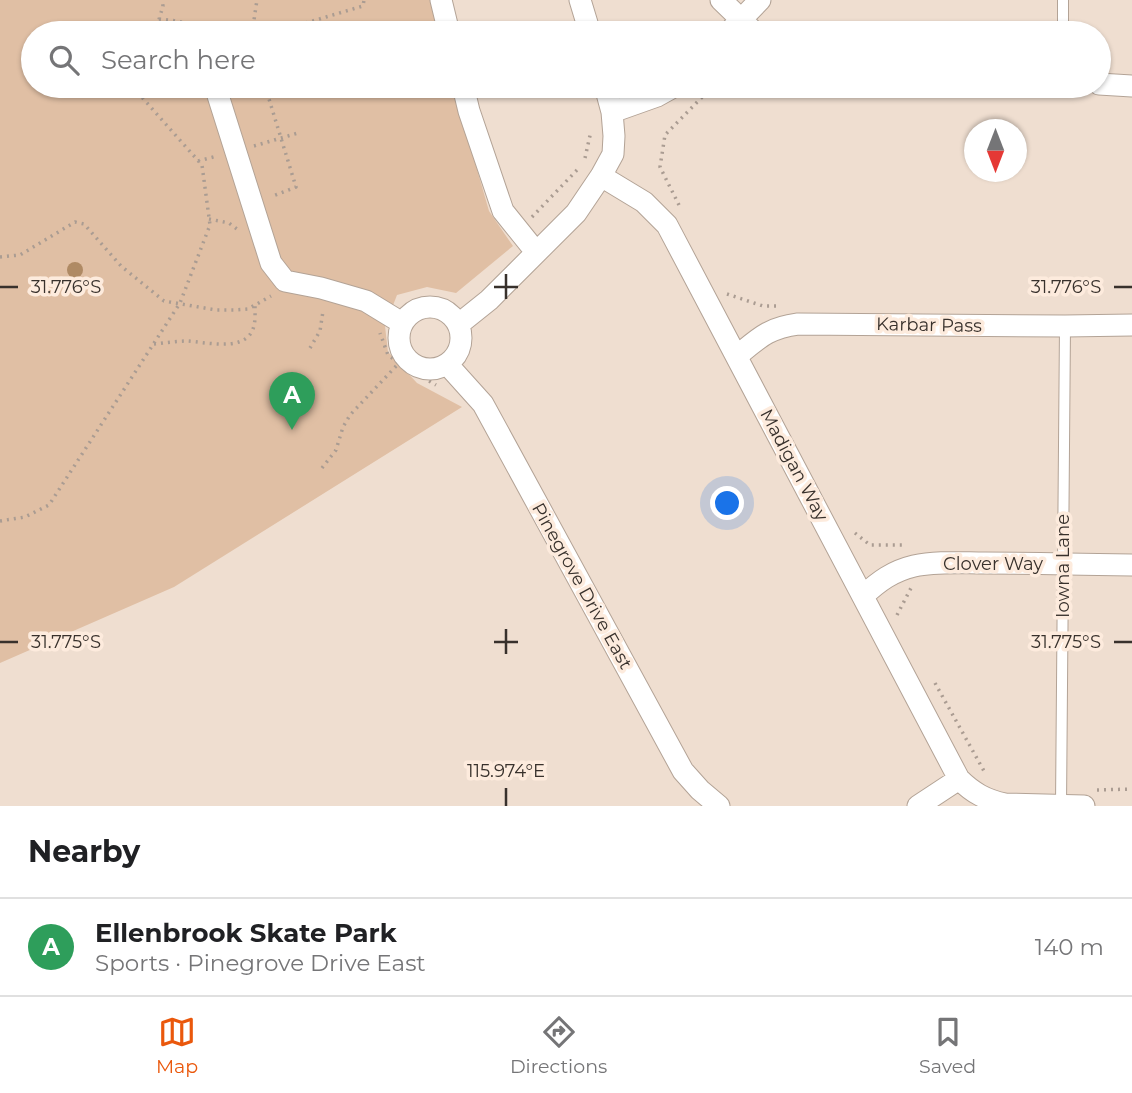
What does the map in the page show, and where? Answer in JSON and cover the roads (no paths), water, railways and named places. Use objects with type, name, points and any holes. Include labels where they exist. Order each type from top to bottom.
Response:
[{"type":"street","points":[[441,0],[446,21]]},
{"type":"street","points":[[580,0],[586,21]]},
{"type":"street","points":[[721,0],[735,21]]},
{"type":"street","points":[[746,21],[760,0]]},
{"type":"street","points":[[1111,85],[1132,86]]},
{"type":"street","points":[[219,98],[271,263],[285,281],[366,300],[402,323]]},
{"type":"street","points":[[466,98],[503,211],[536,252]]},
{"type":"street","points":[[459,324],[489,300],[576,213],[601,176],[613,154],[612,112],[608,98]]},
{"type":"street","points":[[612,112],[651,98]]},
{"type":"street","name":"Madigan Way","points":[[601,176],[643,202],[667,225],[959,779]]},
{"type":"street","points":[[436,307],[445,310],[453,316],[462,332],[460,351],[438,369],[417,367],[402,353],[399,343],[402,323],[416,309],[436,307]]},
{"type":"street","name":"Karbar Pass","points":[[737,356],[762,335],[778,327],[798,324],[1132,325]]},
{"type":"street","name":"Pinegrove Drive East","points":[[447,364],[482,404],[683,771],[719,806]]},
{"type":"street","name":"Clover Way","points":[[863,596],[881,579],[916,565],[1132,565]]},
{"type":"street","points":[[918,806],[959,779],[980,797],[994,802],[1084,806]]},
{"type":"lane","points":[[1063,0],[1063,21]]},
{"type":"lane","name":"Iowna Lane","points":[[1061,806],[1065,326]]},
{"type":"place","name":"Ellenbrook Skate Park","points":[[292,430]]}]
